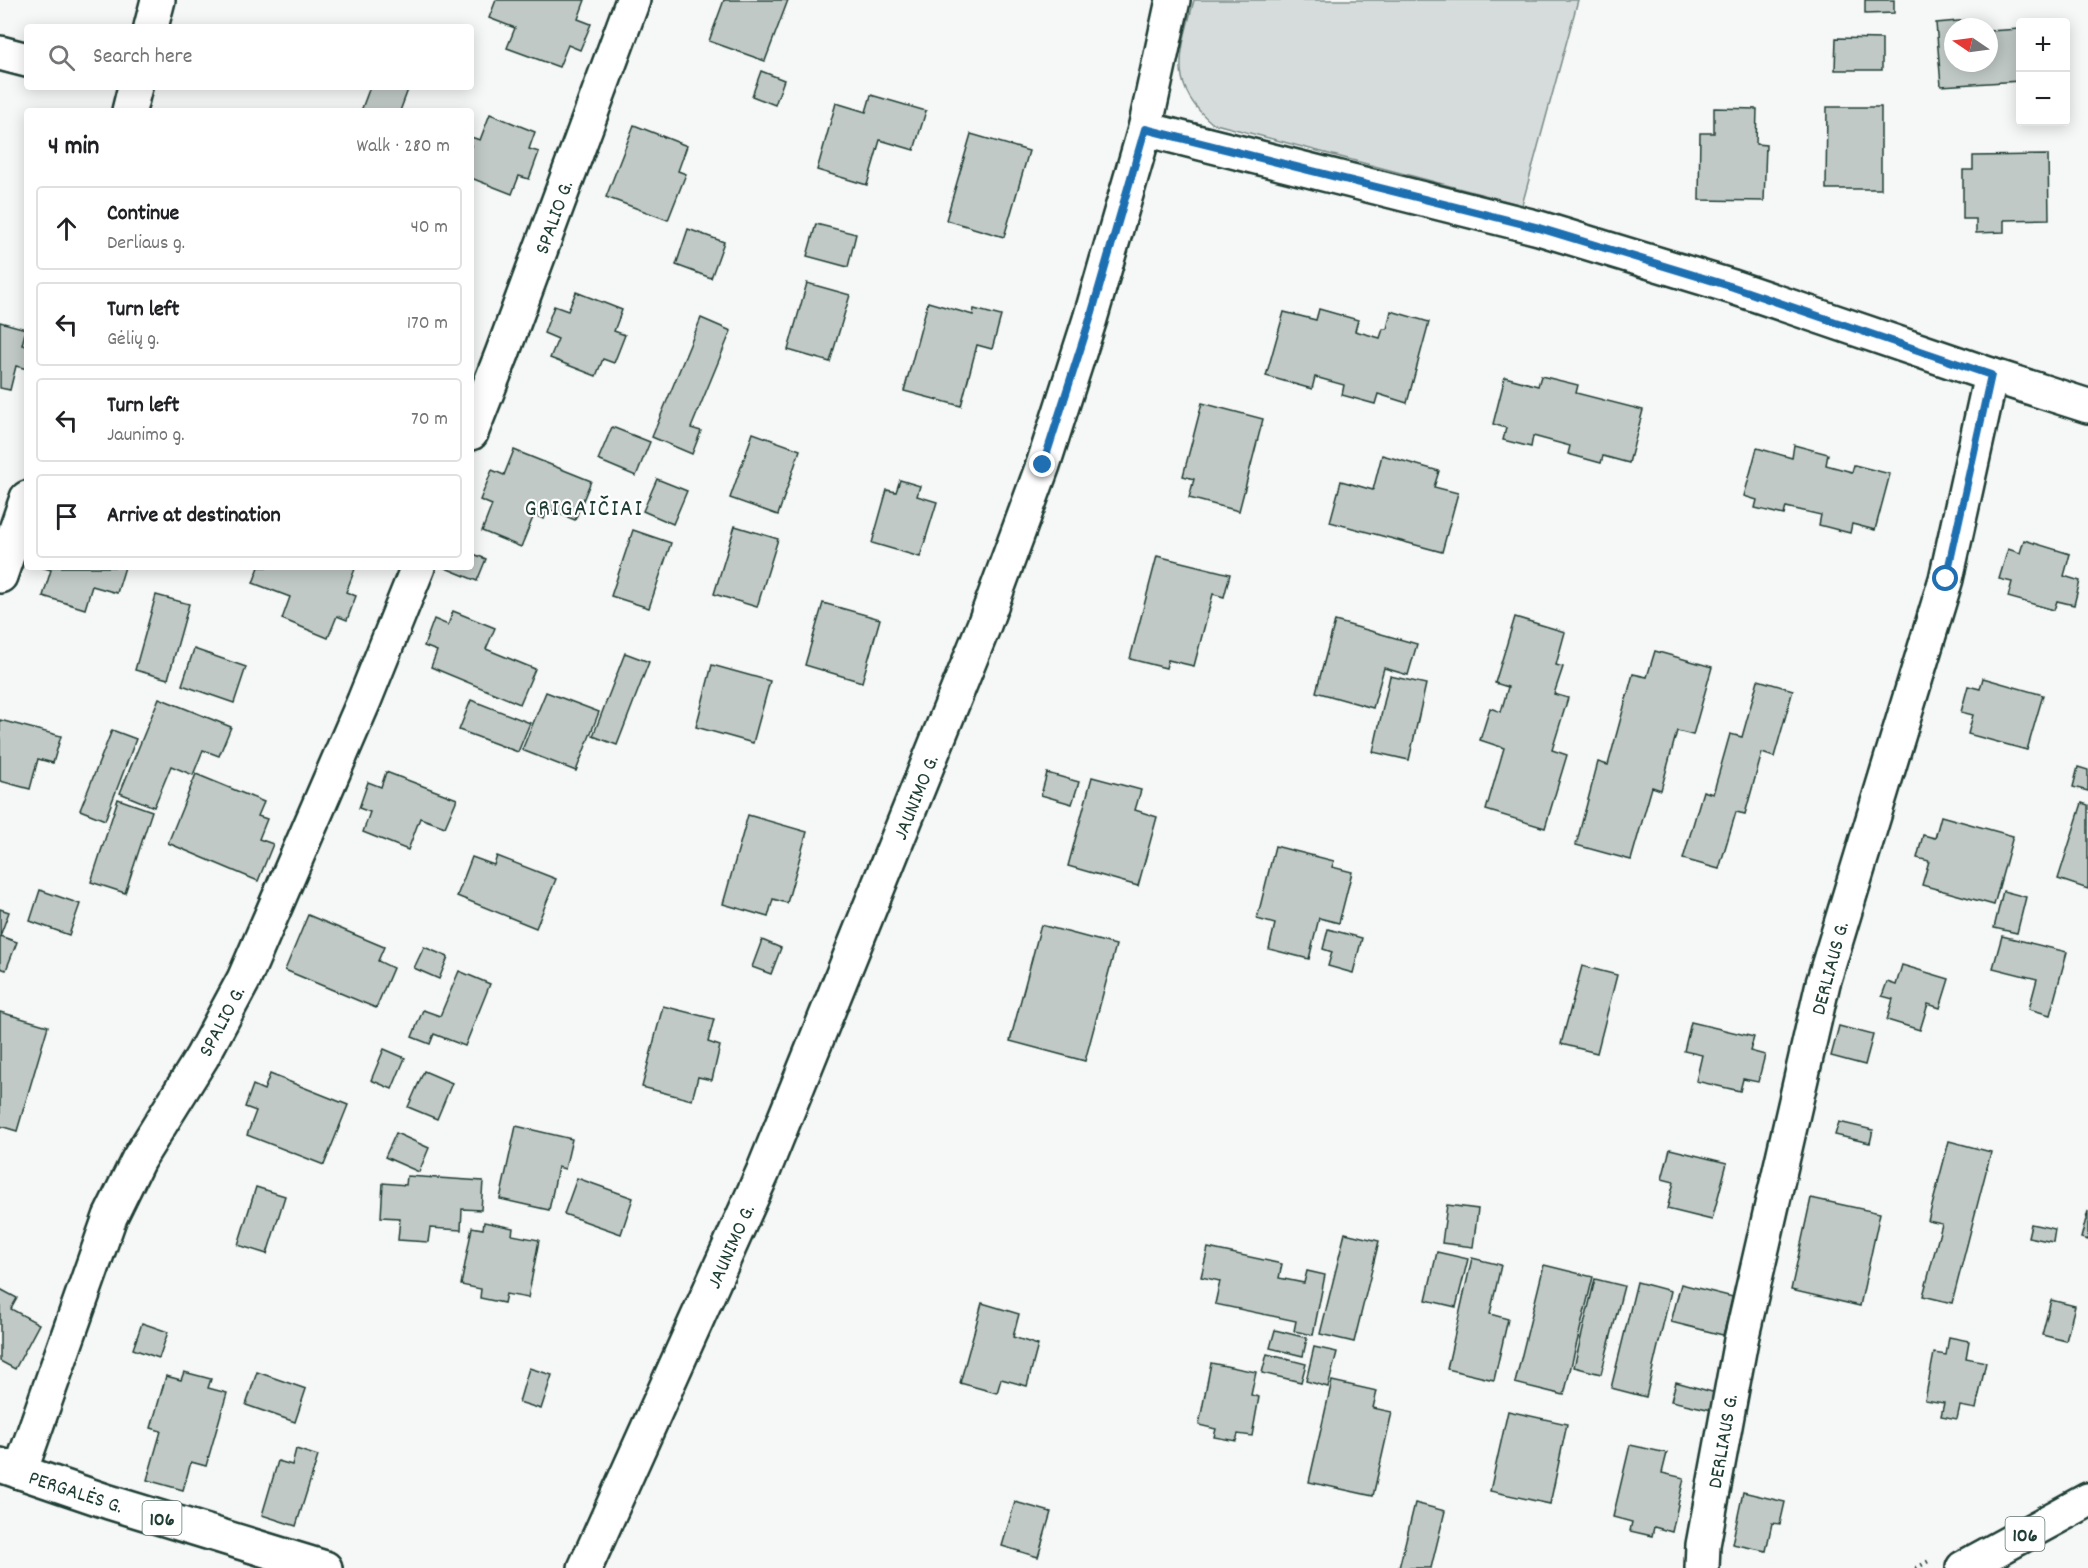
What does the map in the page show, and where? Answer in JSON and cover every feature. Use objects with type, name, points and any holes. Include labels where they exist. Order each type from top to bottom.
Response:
[{"type":"street","points":[[152,24],[158,0]]},
{"type":"street","name":"SPALIO G.","points":[[474,426],[507,343],[633,0]]},
{"type":"street","name":"JAUNIMO G.","points":[[585,1568],[763,1172],[984,625],[1043,465],[1090,319],[1145,129],[1173,0]]},
{"type":"street","points":[[0,53],[24,59]]},
{"type":"street","points":[[130,108],[134,90]]},
{"type":"street","points":[[1145,129],[1539,228],[1733,287],[2088,406]]},
{"type":"street","name":"DERLIAUS G.","points":[[1702,1568],[1703,1545],[1741,1340],[1823,983],[1946,579],[1991,375]]},
{"type":"street","points":[[0,576],[24,507]]},
{"type":"street","name":"SPALIO G.","points":[[10,1469],[110,1217],[138,1160],[202,1057],[244,980],[364,701],[417,570]]},
{"type":"street","name":"PERGALĖS G.","points":[[10,1469],[109,1502],[326,1568]]},
{"type":"street","name":"106","points":[[1963,1568],[2088,1500]]},
{"type":"shaded area","points":[[1194,0],[1578,0],[1522,205],[1212,123],[1197,109],[1183,80],[1182,51]]},
{"type":"building","points":[[496,0],[585,0],[578,19],[591,24],[580,50],[568,45],[559,67],[507,48],[515,28],[489,18]]},
{"type":"building","points":[[724,0],[788,0],[765,61],[709,41]]},
{"type":"building","points":[[1865,0],[1894,0],[1894,13],[1865,14]]},
{"type":"building","points":[[1944,22],[1944,72],[1998,72],[1998,30],[2016,29],[2016,81],[1941,86],[1936,23]]},
{"type":"building","points":[[1836,38],[1882,39],[1882,70],[1835,70]]},
{"type":"building","points":[[761,71],[784,80],[775,105],[752,96]]},
{"type":"building","points":[[369,90],[408,90],[401,108],[362,108]]},
{"type":"building","points":[[871,95],[926,111],[914,150],[880,140],[867,185],[817,170],[836,103],[866,112]]},
{"type":"building","points":[[1827,107],[1881,107],[1881,189],[1826,189]]},
{"type":"building","points":[[1714,108],[1757,109],[1756,144],[1766,145],[1764,201],[1699,200],[1700,133],[1714,133]]},
{"type":"building","points":[[490,114],[535,132],[529,149],[539,152],[529,179],[519,176],[512,194],[474,179],[474,138],[480,140]]},
{"type":"building","points":[[634,125],[687,146],[678,171],[686,174],[668,220],[606,197]]},
{"type":"building","points":[[971,134],[1029,151],[1004,237],[946,220]]},
{"type":"building","points":[[2048,155],[2049,219],[2004,220],[2004,232],[1976,233],[1976,219],[1963,219],[1963,170],[1973,170],[1973,156]]},
{"type":"building","points":[[816,224],[856,234],[848,267],[807,256]]},
{"type":"building","points":[[688,229],[724,242],[711,278],[676,265]]},
{"type":"building","points":[[807,283],[850,295],[830,362],[788,350]]},
{"type":"building","points":[[576,292],[622,310],[614,331],[625,335],[614,363],[603,359],[596,376],[550,358],[558,339],[544,333],[554,306],[568,311]]},
{"type":"building","points":[[928,302],[973,315],[974,309],[1001,316],[992,349],[977,345],[961,406],[904,391]]},
{"type":"building","points":[[1319,309],[1358,320],[1355,331],[1380,338],[1383,329],[1387,329],[1391,311],[1429,322],[1407,403],[1378,394],[1375,404],[1342,395],[1344,385],[1315,377],[1312,389],[1266,376],[1284,312],[1316,320]]},
{"type":"building","points":[[701,318],[731,331],[691,428],[701,431],[692,454],[652,437]]},
{"type":"building","points":[[0,322],[24,328],[22,345],[24,345],[24,368],[16,366],[10,390],[0,388]]},
{"type":"building","points":[[1541,376],[1578,385],[1576,393],[1643,410],[1629,463],[1603,456],[1601,463],[1568,454],[1570,446],[1533,436],[1531,447],[1503,440],[1506,428],[1493,424],[1505,377],[1538,386]]},
{"type":"building","points":[[1202,403],[1263,419],[1239,511],[1189,498],[1194,479],[1183,476]]},
{"type":"building","points":[[612,427],[650,442],[636,476],[598,460]]},
{"type":"building","points":[[753,433],[800,450],[778,515],[730,498]]},
{"type":"building","points":[[1794,445],[1828,454],[1826,465],[1852,472],[1854,465],[1890,474],[1875,530],[1852,524],[1850,533],[1819,525],[1821,515],[1786,507],[1784,515],[1755,508],[1757,500],[1744,496],[1757,448],[1792,458]]},
{"type":"building","points":[[514,450],[591,481],[575,520],[548,509],[544,519],[534,515],[521,547],[482,531],[492,505],[480,500],[492,470],[504,475]]},
{"type":"building","points":[[1382,455],[1439,471],[1434,487],[1458,493],[1442,552],[1330,522],[1341,481],[1373,490]]},
{"type":"building","points":[[657,479],[687,491],[673,524],[643,511]]},
{"type":"building","points":[[900,480],[920,486],[917,496],[937,502],[920,557],[872,543],[887,490],[896,492]]},
{"type":"building","points":[[735,526],[778,539],[757,607],[714,594]]},
{"type":"building","points":[[633,530],[671,543],[649,608],[611,596]]},
{"type":"building","points":[[2024,540],[2070,554],[2064,576],[2080,581],[2074,605],[2057,601],[2054,610],[2008,597],[2012,582],[1999,579],[2008,549],[2020,553]]},
{"type":"building","points":[[474,554],[486,559],[477,581],[450,570],[474,570]]},
{"type":"building","points":[[1157,556],[1230,574],[1224,597],[1213,594],[1194,666],[1168,660],[1166,668],[1130,659]]},
{"type":"building","points":[[51,570],[124,570],[117,593],[92,586],[85,609],[43,596]]},
{"type":"building","points":[[258,570],[355,570],[346,592],[356,596],[347,620],[337,616],[328,638],[282,619],[290,597],[253,583]]},
{"type":"building","points":[[156,595],[189,604],[168,679],[135,670]]},
{"type":"building","points":[[823,603],[880,619],[862,682],[805,665]]},
{"type":"building","points":[[453,611],[495,628],[486,649],[535,669],[520,704],[431,667],[437,651],[424,646],[434,619],[448,625]]},
{"type":"building","points":[[1515,617],[1565,632],[1556,665],[1563,667],[1554,694],[1568,698],[1552,750],[1567,755],[1545,828],[1486,810],[1504,748],[1480,740],[1490,708],[1501,712],[1508,687],[1495,683]]},
{"type":"building","points":[[1335,621],[1417,644],[1408,675],[1384,668],[1373,708],[1316,692]]},
{"type":"building","points":[[194,649],[246,667],[234,703],[182,685]]},
{"type":"building","points":[[1655,651],[1712,667],[1693,735],[1677,731],[1661,790],[1652,787],[1631,860],[1576,845],[1598,762],[1608,765],[1633,674],[1647,677]]},
{"type":"building","points":[[625,653],[649,662],[617,745],[593,736]]},
{"type":"building","points":[[712,665],[770,681],[753,743],[696,727]]},
{"type":"building","points":[[1390,676],[1426,684],[1409,760],[1373,752]]},
{"type":"building","points":[[1983,678],[2043,695],[2027,750],[1968,734],[1973,715],[1961,712],[1968,686],[1980,689]]},
{"type":"building","points":[[1758,680],[1793,690],[1774,757],[1762,753],[1745,814],[1736,812],[1719,869],[1683,859],[1703,791],[1713,794],[1730,734],[1742,737]]},
{"type":"building","points":[[546,692],[599,712],[576,771],[522,750]]},
{"type":"building","points":[[159,698],[231,727],[219,756],[203,750],[193,775],[171,766],[154,807],[120,793]]},
{"type":"building","points":[[471,700],[530,723],[518,752],[459,730]]},
{"type":"building","points":[[0,720],[61,736],[53,763],[38,759],[30,789],[0,781]]},
{"type":"building","points":[[112,730],[136,739],[105,820],[80,810]]},
{"type":"building","points":[[2078,767],[2088,770],[2088,791],[2073,787]]},
{"type":"building","points":[[386,772],[457,799],[445,827],[420,818],[408,850],[363,832],[370,812],[359,808],[368,782],[381,787]]},
{"type":"building","points":[[1047,773],[1079,782],[1072,804],[1041,795]]},
{"type":"building","points":[[196,774],[264,802],[258,816],[267,819],[259,839],[273,844],[258,881],[168,843]]},
{"type":"building","points":[[1092,777],[1141,790],[1135,810],[1157,817],[1138,886],[1068,866]]},
{"type":"building","points":[[118,799],[152,811],[125,893],[91,882]]},
{"type":"building","points":[[2082,803],[2088,805],[2088,889],[2058,879]]},
{"type":"building","points":[[748,815],[807,832],[787,903],[773,899],[768,917],[723,904]]},
{"type":"building","points":[[1941,816],[2013,836],[1994,905],[1922,885],[1929,861],[1917,858],[1923,835],[1935,838]]},
{"type":"building","points":[[1275,846],[1334,861],[1332,867],[1352,872],[1339,923],[1319,918],[1309,959],[1269,949],[1275,924],[1257,919]]},
{"type":"building","points":[[497,856],[556,879],[536,928],[457,896],[472,857],[494,865]]},
{"type":"building","points":[[40,890],[80,904],[69,935],[30,921]]},
{"type":"building","points":[[2003,891],[2026,897],[2017,933],[1994,928]]},
{"type":"building","points":[[0,909],[9,912],[0,936]]},
{"type":"building","points":[[308,915],[384,947],[378,961],[393,968],[376,1008],[285,970]]},
{"type":"building","points":[[1041,925],[1116,945],[1085,1061],[1010,1041]]},
{"type":"building","points":[[1328,929],[1362,938],[1353,973],[1328,966],[1332,952],[1323,949]]},
{"type":"building","points":[[0,936],[17,942],[6,970],[0,968]]},
{"type":"building","points":[[2002,936],[2067,952],[2050,1015],[2029,1009],[2037,979],[1993,968]]},
{"type":"building","points":[[762,940],[781,948],[771,974],[752,967]]},
{"type":"building","points":[[424,947],[448,957],[439,979],[414,968]]},
{"type":"building","points":[[1902,965],[1949,979],[1940,1008],[1928,1004],[1920,1030],[1887,1020],[1893,999],[1882,996],[1887,982],[1896,985]]},
{"type":"building","points":[[1582,966],[1617,975],[1597,1053],[1561,1044]]},
{"type":"building","points":[[459,971],[490,984],[465,1046],[434,1034],[430,1044],[412,1037],[423,1010],[440,1016]]},
{"type":"building","points":[[663,1006],[714,1019],[708,1042],[720,1046],[712,1080],[698,1077],[692,1100],[642,1087]]},
{"type":"building","points":[[0,1012],[48,1026],[17,1131],[0,1126]]},
{"type":"building","points":[[1691,1022],[1754,1037],[1750,1051],[1765,1055],[1758,1082],[1743,1079],[1740,1091],[1696,1081],[1702,1055],[1684,1051]]},
{"type":"building","points":[[1839,1026],[1873,1035],[1865,1065],[1831,1056]]},
{"type":"building","points":[[384,1049],[405,1058],[392,1089],[371,1080]]},
{"type":"building","points":[[424,1071],[452,1083],[437,1119],[408,1107]]},
{"type":"building","points":[[270,1074],[348,1105],[324,1165],[247,1135],[256,1111],[245,1107],[253,1085],[264,1090]]},
{"type":"building","points":[[1839,1122],[1873,1130],[1870,1143],[1835,1135]]},
{"type":"building","points":[[516,1126],[572,1139],[565,1169],[558,1167],[549,1210],[500,1199]]},
{"type":"building","points":[[396,1133],[429,1148],[419,1172],[385,1157]]},
{"type":"building","points":[[1949,1141],[1991,1152],[1952,1303],[1923,1296],[1942,1224],[1928,1221]]},
{"type":"building","points":[[1670,1149],[1727,1163],[1712,1220],[1667,1209],[1674,1182],[1662,1179]]},
{"type":"building","points":[[407,1176],[483,1181],[481,1210],[462,1209],[461,1230],[430,1228],[428,1242],[398,1240],[400,1218],[381,1217],[383,1183],[406,1185]]},
{"type":"building","points":[[577,1178],[633,1198],[621,1234],[564,1214]]},
{"type":"building","points":[[256,1187],[285,1196],[267,1254],[238,1245]]},
{"type":"building","points":[[1811,1198],[1880,1213],[1860,1306],[1791,1290]]},
{"type":"building","points":[[1447,1205],[1478,1209],[1473,1247],[1442,1243]]},
{"type":"building","points":[[2088,1211],[2088,1240],[2081,1238]]},
{"type":"building","points":[[484,1222],[513,1228],[512,1235],[539,1240],[528,1298],[506,1294],[504,1303],[480,1298],[481,1289],[461,1285],[472,1227],[483,1229]]},
{"type":"building","points":[[2031,1224],[2055,1229],[2053,1242],[2028,1237]]},
{"type":"building","points":[[1345,1233],[1379,1241],[1354,1342],[1320,1334]]},
{"type":"building","points":[[1208,1248],[1282,1264],[1279,1278],[1304,1283],[1307,1271],[1325,1275],[1313,1335],[1294,1331],[1296,1321],[1215,1304],[1220,1281],[1201,1277]]},
{"type":"building","points":[[1437,1252],[1468,1259],[1456,1307],[1426,1300]]},
{"type":"building","points":[[1472,1258],[1501,1265],[1490,1314],[1508,1319],[1494,1380],[1447,1369]]},
{"type":"building","points":[[1544,1265],[1593,1277],[1564,1395],[1515,1383]]},
{"type":"building","points":[[1595,1279],[1624,1286],[1601,1374],[1574,1367]]},
{"type":"building","points":[[1637,1282],[1671,1291],[1646,1397],[1611,1388]]},
{"type":"building","points":[[1681,1284],[1733,1297],[1723,1335],[1671,1322]]},
{"type":"building","points":[[0,1289],[17,1298],[11,1309],[39,1324],[15,1369],[0,1361]]},
{"type":"building","points":[[2051,1300],[2075,1306],[2066,1341],[2042,1335]]},
{"type":"building","points":[[982,1303],[1019,1314],[1013,1337],[1038,1345],[1027,1386],[1001,1379],[997,1393],[960,1383]]},
{"type":"building","points":[[142,1323],[168,1332],[159,1358],[133,1349]]},
{"type":"building","points":[[1275,1330],[1307,1338],[1303,1356],[1270,1348]]},
{"type":"building","points":[[1949,1337],[1969,1341],[1966,1358],[1986,1362],[1976,1409],[1960,1406],[1957,1419],[1941,1416],[1944,1403],[1925,1400],[1934,1353],[1946,1355]]},
{"type":"building","points":[[1314,1347],[1337,1352],[1328,1387],[1306,1381]]},
{"type":"building","points":[[1267,1354],[1306,1364],[1301,1382],[1262,1373]]},
{"type":"building","points":[[1211,1363],[1256,1372],[1251,1395],[1259,1397],[1252,1436],[1238,1434],[1236,1441],[1214,1437],[1216,1429],[1199,1425]]},
{"type":"building","points":[[529,1368],[552,1375],[541,1409],[519,1402]]},
{"type":"building","points":[[184,1372],[211,1379],[208,1388],[227,1393],[206,1466],[191,1462],[183,1490],[147,1480],[161,1431],[151,1428],[166,1376],[181,1380]]},
{"type":"building","points":[[257,1372],[306,1389],[295,1422],[246,1405]]},
{"type":"building","points":[[1332,1381],[1377,1391],[1373,1408],[1392,1412],[1373,1496],[1309,1482]]},
{"type":"building","points":[[1676,1382],[1716,1393],[1712,1410],[1671,1401]]},
{"type":"building","points":[[1508,1411],[1567,1424],[1550,1504],[1490,1491]]},
{"type":"building","points":[[1630,1445],[1667,1453],[1662,1473],[1684,1478],[1672,1532],[1654,1527],[1652,1536],[1630,1531],[1632,1522],[1613,1517]]},
{"type":"building","points":[[296,1449],[318,1456],[296,1526],[262,1515],[278,1461],[292,1465]]},
{"type":"building","points":[[1743,1492],[1785,1502],[1780,1524],[1772,1523],[1766,1551],[1732,1544]]},
{"type":"building","points":[[1015,1502],[1051,1512],[1038,1557],[1002,1546]]},
{"type":"building","points":[[1415,1503],[1445,1511],[1431,1568],[1399,1568]]},
{"type":"district","name":"GRIGAIČIAI","points":[[584,507]]},
{"type":"route","points":[[1043,465],[1090,319],[1145,129],[1539,228],[1733,287],[1991,375],[1946,579]]}]
